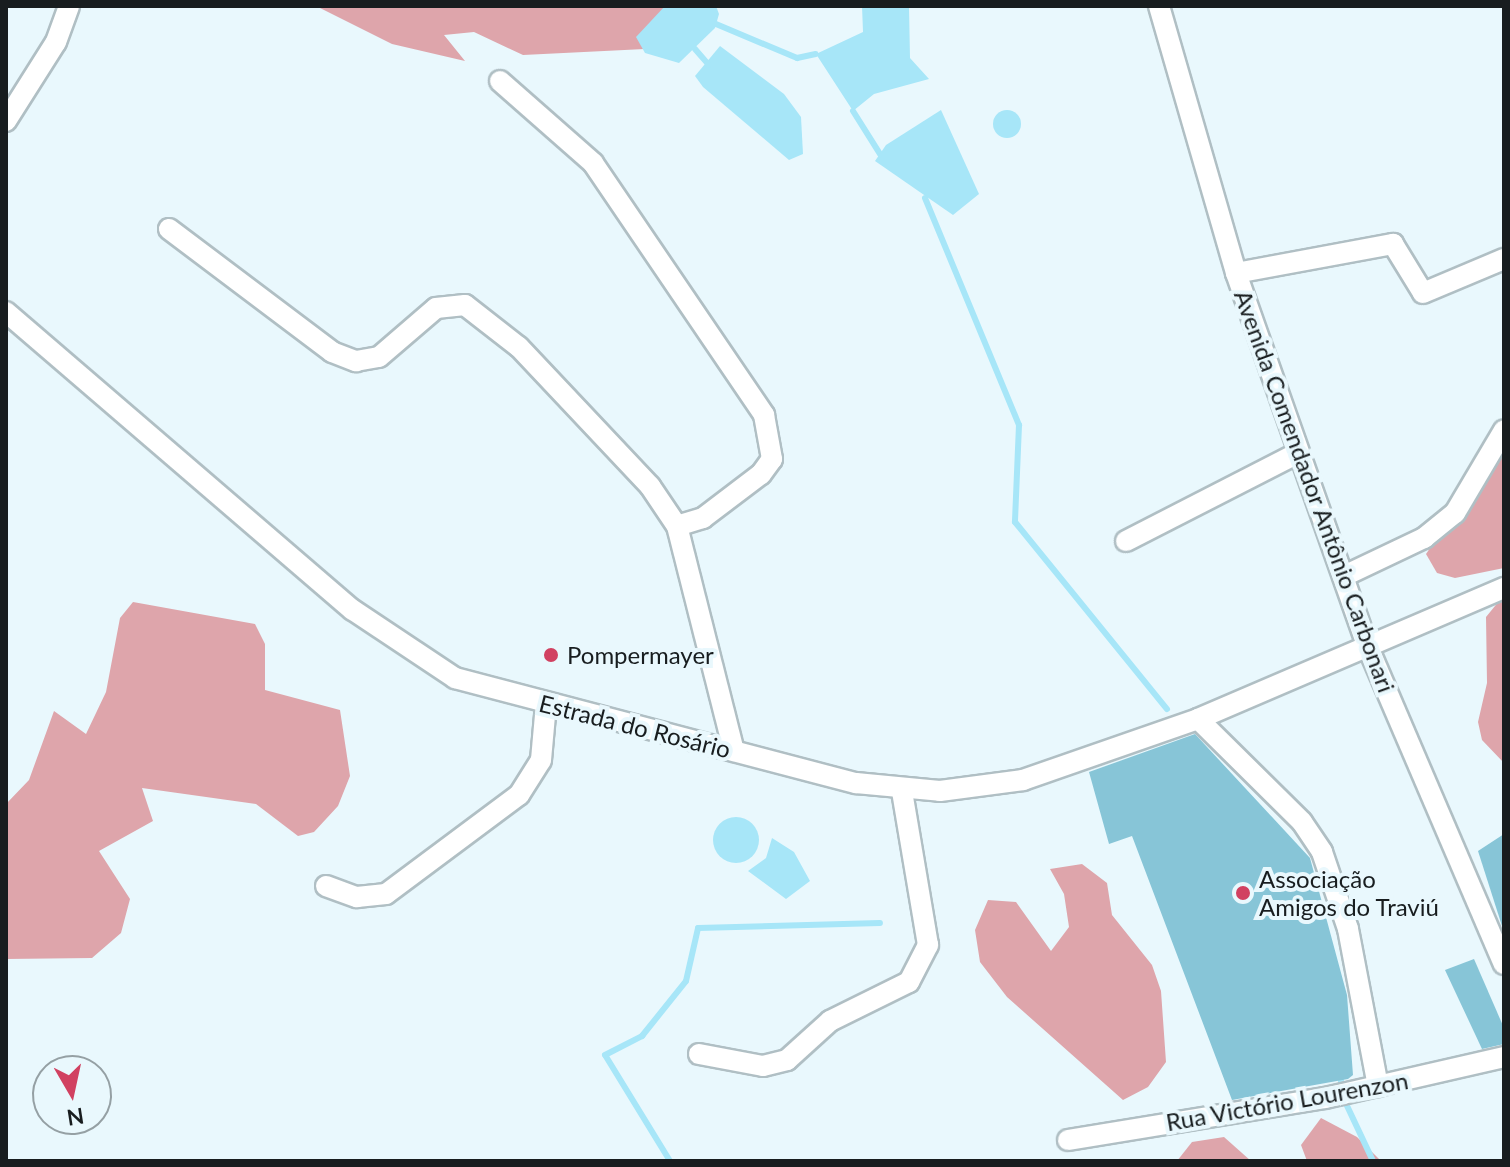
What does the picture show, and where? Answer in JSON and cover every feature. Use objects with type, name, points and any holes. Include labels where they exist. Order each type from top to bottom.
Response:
[{"type":"street","points":[[6,121],[56,42],[69,6]]},
{"type":"street","name":"Avenida Comendador Antônio Carbonari","points":[[1159,6],[1236,273],[1367,645],[1504,964]]},
{"type":"street","points":[[500,81],[593,163],[764,415],[772,459],[761,474],[703,518],[677,526]]},
{"type":"street","points":[[169,229],[332,352],[356,361],[379,357],[436,308],[465,305],[519,347],[650,486],[677,526],[734,751]]},
{"type":"street","points":[[1236,273],[1393,244],[1423,293],[1504,259]]},
{"type":"street","name":"Estrada do Rosário","points":[[6,312],[389,637],[455,678],[546,704],[902,791],[1023,780],[1198,719],[1504,588]]},
{"type":"street","points":[[1344,576],[1424,538],[1455,513],[1504,430]]},
{"type":"street","points":[[1126,541],[1298,453]]},
{"type":"street","points":[[326,886],[357,897],[386,894],[519,795],[541,760],[546,704]]},
{"type":"street","points":[[1198,719],[1302,822],[1322,852],[1348,929],[1378,1086]]},
{"type":"street","points":[[699,1054],[763,1066],[787,1060],[830,1021],[897,991],[915,974],[928,945],[927,917],[902,791]]},
{"type":"street","name":"Rua Victório Lourenzon","points":[[1068,1140],[1378,1086],[1504,1057]]},
{"type":"shaded area","points":[[316,6],[713,6],[665,48],[523,55],[474,32],[444,35],[465,61],[392,44]]},
{"type":"shaded area","points":[[1504,439],[1504,568],[1455,578],[1437,573],[1426,554]]},
{"type":"shaded area","points":[[1504,595],[1504,763],[1482,740],[1478,722],[1487,683],[1486,617]]},
{"type":"shaded area","points":[[133,602],[255,624],[265,644],[265,690],[340,710],[350,776],[338,806],[314,832],[298,836],[256,804],[142,788],[153,821],[99,851],[130,899],[121,933],[92,958],[6,959],[6,804],[29,780],[54,711],[86,734],[106,692],[120,618]]},
{"type":"shaded area","points":[[1082,864],[1107,883],[1112,915],[1152,965],[1161,991],[1166,1062],[1148,1087],[1123,1100],[1007,997],[980,962],[975,930],[988,900],[1016,902],[1051,951],[1069,927],[1064,894],[1050,869]]},
{"type":"shaded area","points":[[1321,1118],[1357,1137],[1381,1161],[1307,1161],[1301,1145]]},
{"type":"shaded area","points":[[1224,1137],[1251,1161],[1177,1161],[1192,1142]]},
{"type":"water","points":[[665,6],[716,6],[719,14],[715,28],[679,63],[645,53],[636,37]]},
{"type":"water","points":[[862,6],[909,6],[910,58],[929,79],[874,94],[853,111],[816,54],[863,32]]},
{"type":"water","points":[[720,46],[784,94],[801,117],[803,154],[789,160],[703,87],[695,76]]},
{"type":"water","points":[[941,110],[979,194],[953,215],[875,161],[886,145]]},
{"type":"water","points":[[1007,110],[1017,114],[1021,124],[1017,134],[1007,138],[997,134],[993,124],[997,114]]},
{"type":"water","points":[[736,817],[752,824],[759,840],[752,856],[736,863],[720,856],[713,840],[720,824]]},
{"type":"water","points":[[772,838],[794,852],[810,881],[786,899],[748,871],[766,858]]},
{"type":"building","name":"Associação Amigos do Traviú","points":[[1195,734],[1310,858],[1347,995],[1353,1075],[1348,1079],[1232,1100],[1132,836],[1109,844],[1089,772]]},
{"type":"building","points":[[1504,834],[1504,925],[1502,926],[1478,851]]},
{"type":"building","points":[[1474,959],[1504,1028],[1504,1044],[1482,1049],[1445,970]]},
{"type":"waterway","points":[[716,24],[797,58],[816,54]]},
{"type":"waterway","points":[[695,49],[709,65]]},
{"type":"waterway","points":[[853,111],[880,154]]},
{"type":"waterway","points":[[925,198],[1019,425],[1015,522],[1167,709]]},
{"type":"waterway","points":[[670,1161],[605,1055],[642,1036],[686,981],[698,928],[880,923]]},
{"type":"waterway","points":[[1341,1074],[1341,1093],[1373,1161]]},
{"type":"place","name":"Pompermayer","points":[[551,655]]},
{"type":"place","name":"Associação Amigos do Traviú","points":[[1243,893]]}]
